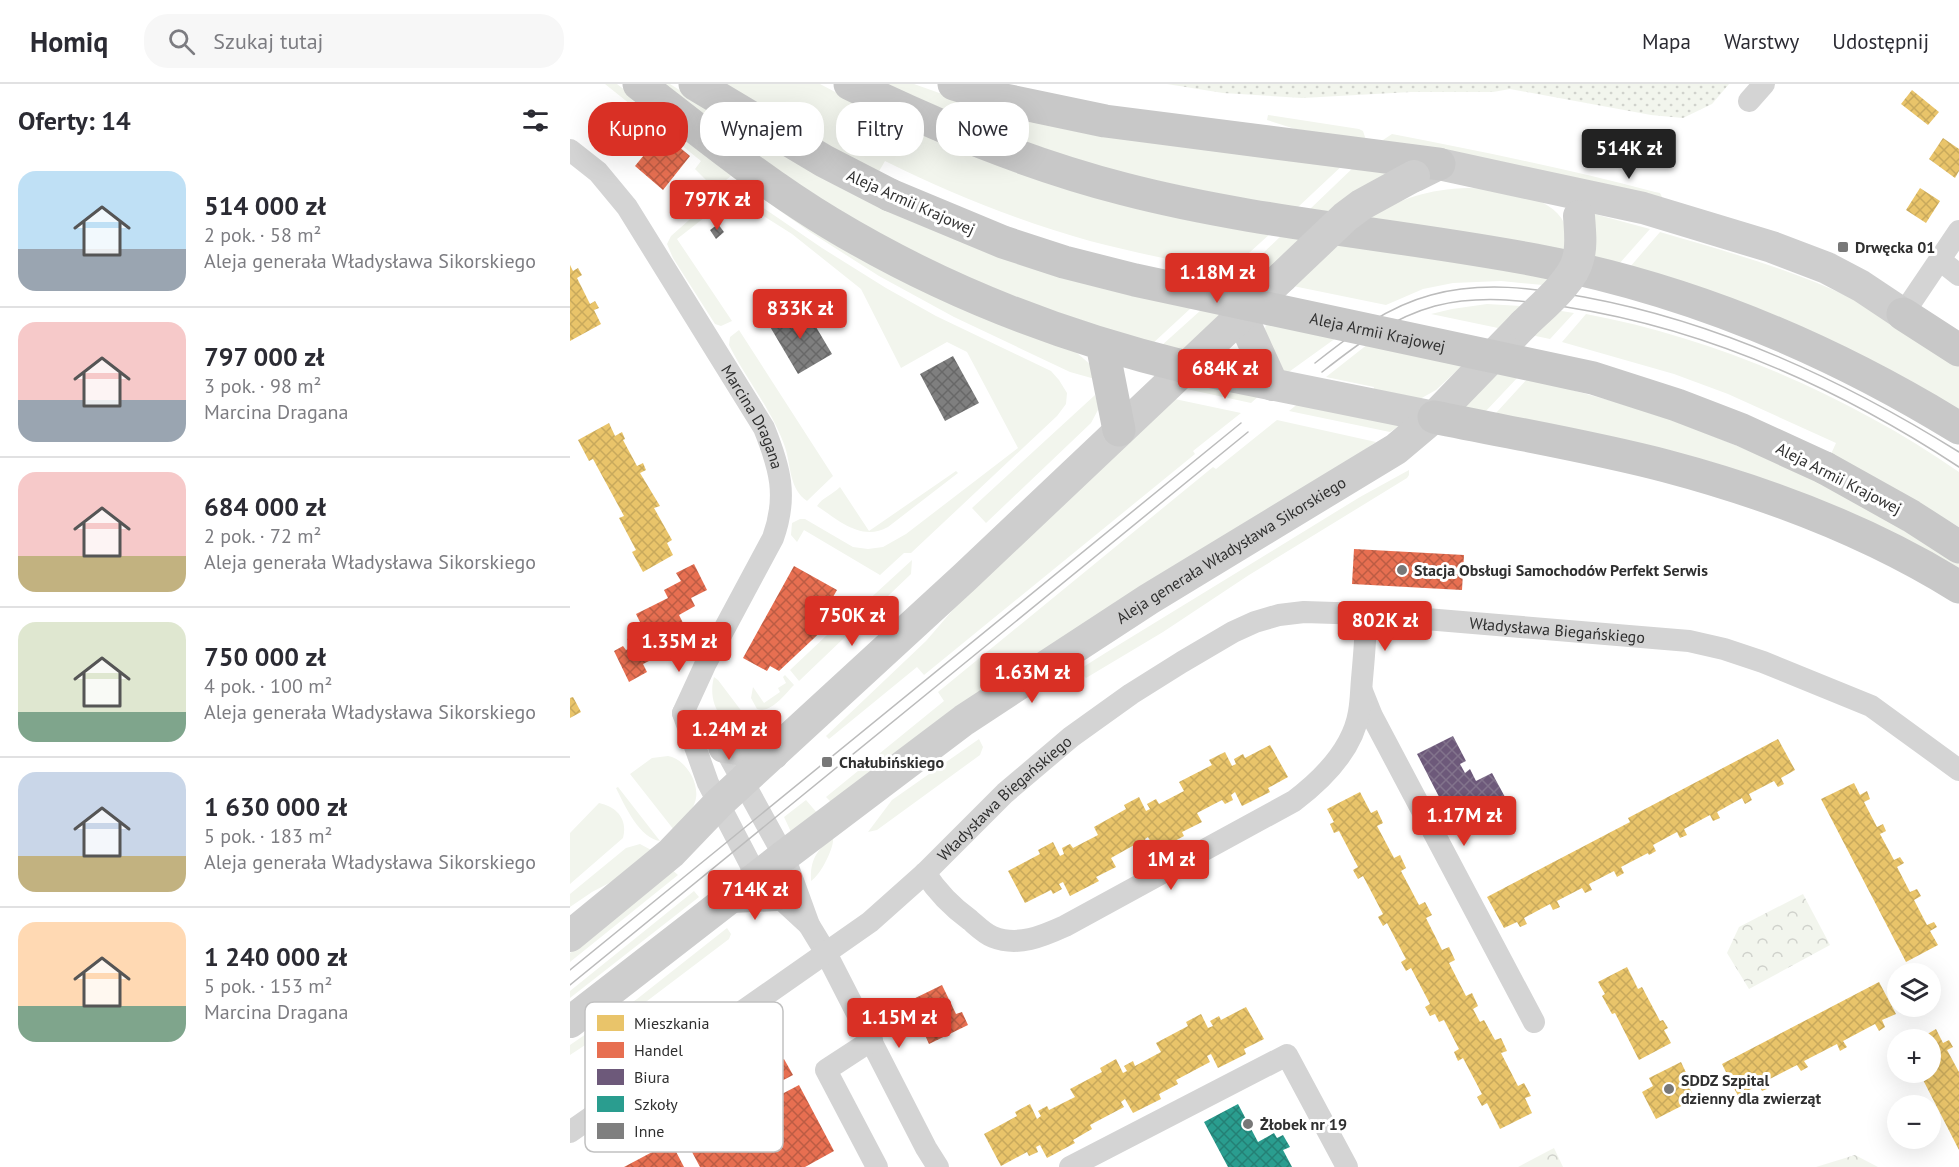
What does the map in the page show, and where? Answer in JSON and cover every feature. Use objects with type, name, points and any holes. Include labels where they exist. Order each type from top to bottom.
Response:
[{"type":"main road","points":[[639,84],[760,177],[830,223],[895,260],[972,296],[1033,320],[1102,344],[1186,367]]},
{"type":"main road","name":"Aleja Armii Krajowej","points":[[695,84],[824,161],[890,195],[1004,242],[1064,262],[1135,280],[1593,378],[1677,405],[1742,430],[1825,468],[1911,516],[1959,547]]},
{"type":"main road","points":[[850,84],[921,118],[990,147],[1124,189],[1233,212],[1537,260],[1631,283],[1719,311],[1787,337],[1851,366],[1916,401],[1959,428]]},
{"type":"main road","points":[[954,84],[1005,100],[1105,121],[1362,153],[1427,170]]},
{"type":"main road","points":[[1903,314],[1959,350]]},
{"type":"main road","points":[[1102,344],[1119,430]]},
{"type":"main road","points":[[1434,417],[1664,466],[1743,488],[1813,514],[1879,543],[1959,587]]},
{"type":"street","points":[[1749,102],[1764,84]]},
{"type":"street","name":"Marcina Dragana","points":[[570,150],[598,172],[633,215],[764,428],[779,466],[782,505],[780,520],[773,538],[706,663],[683,713]]},
{"type":"street","points":[[570,936],[670,852],[718,804],[965,577],[1345,217],[1361,205],[1427,170],[1578,205],[1643,208],[1772,247],[1835,272],[1903,314],[1959,231]]},
{"type":"street","name":"Aleja generała Władysława Sikorskiego","points":[[767,886],[784,856],[964,720],[1149,599],[1396,449],[1434,417],[1568,279],[1578,262],[1580,246],[1578,205]]},
{"type":"street","points":[[1940,260],[1959,275]]},
{"type":"street","points":[[1241,315],[1273,385]]},
{"type":"street","points":[[1186,367],[1434,417]]},
{"type":"street","name":"Władysława Biegańskiego","points":[[756,1002],[876,916],[925,873],[1005,793],[1053,751],[1131,694],[1202,649],[1241,628],[1279,615],[1304,612],[1366,614],[1683,640],[1724,649],[1763,662],[1871,706],[1959,770]]},
{"type":"street","name":"Władysława Biegańskiego","points":[[925,873],[938,892],[955,909],[992,936],[1008,940],[1042,937],[1294,801],[1311,788],[1337,759],[1347,744],[1359,713],[1366,614]]},
{"type":"street","points":[[1361,687],[1371,716],[1534,1022]]},
{"type":"street","points":[[683,713],[724,747],[744,781],[784,856],[809,925],[826,953],[926,1148],[938,1167]]},
{"type":"street","points":[[683,713],[718,804],[767,886],[809,925]]},
{"type":"street","points":[[724,747],[773,754]]},
{"type":"street","points":[[596,1002],[731,897],[767,886]]},
{"type":"street","points":[[570,1022],[585,1010]]},
{"type":"street","points":[[872,1040],[826,1070],[878,1167]]},
{"type":"street","points":[[1070,1167],[1287,1055],[1347,1167]]},
{"type":"street","name":"Władysława Biegańskiego","points":[[570,1132],[585,1122]]},
{"type":"green space","points":[[605,84],[617,84],[640,102],[627,102]]},
{"type":"green space","points":[[659,84],[670,84],[700,103],[700,114],[688,105],[688,102],[684,102]]},
{"type":"green space","points":[[724,84],[820,84],[854,102],[836,102],[836,151],[824,144],[824,102],[754,102]]},
{"type":"green space","points":[[884,84],[914,84],[945,95],[986,102],[936,102],[936,107]]},
{"type":"green space","points":[[1167,84],[1729,84],[1712,104],[1683,118],[1651,115],[1510,89],[1493,92],[1411,92],[1302,98],[1223,93]]},
{"type":"green space","points":[[1029,109],[1345,163],[1297,208],[1242,199],[1117,172],[1029,145]]},
{"type":"green space","points":[[1268,115],[1359,129],[1363,131],[1366,140],[1295,129],[1267,120]]},
{"type":"green space","points":[[924,128],[936,131],[936,156],[1017,156],[1271,233],[1228,272],[1090,241],[986,206],[885,161],[878,173],[844,156],[924,156]]},
{"type":"green space","points":[[1392,134],[1590,176],[1660,193],[1663,199],[1380,142]]},
{"type":"green space","points":[[688,139],[700,148],[700,156],[713,156],[1077,353],[1091,365],[1095,379],[1070,372],[954,317],[879,276],[810,232],[731,176],[715,189],[695,169],[701,161],[688,151]]},
{"type":"green space","points":[[759,156],[795,156],[1191,308],[1151,345],[979,286],[836,212]]},
{"type":"green space","points":[[1357,164],[1401,172],[1330,213],[1309,210]]},
{"type":"green space","points":[[731,186],[886,288],[936,316],[1051,371],[1067,393],[1066,404],[1057,416],[911,553],[904,553],[880,575],[804,530],[797,542],[791,535],[792,523],[805,519],[853,547],[868,549],[883,547],[906,534],[1018,448],[967,352],[947,342],[901,368],[861,289],[792,234],[732,196],[677,239],[732,321],[721,326],[715,324],[673,258],[667,244],[671,236],[723,190]]},
{"type":"green space","points":[[1469,188],[1522,195],[1547,205],[1564,223],[1567,233],[1567,251],[1365,218],[1415,196],[1440,190]]},
{"type":"green space","points":[[1587,212],[1650,229],[1619,264],[1592,257]]},
{"type":"green space","points":[[1660,232],[1805,278],[1878,312],[1959,358],[1959,410],[1630,267]]},
{"type":"green space","points":[[1282,235],[1305,238],[1261,279],[1240,275]]},
{"type":"green space","points":[[1336,243],[1551,277],[1543,285],[1501,281],[1453,283],[1423,289],[1386,305],[1293,286]]},
{"type":"green space","points":[[1487,304],[1521,306],[1498,328],[1431,314],[1452,309]]},
{"type":"green space","points":[[1201,310],[1224,315],[1182,353],[1161,346]]},
{"type":"green space","points":[[1555,310],[1574,313],[1550,339],[1531,335]]},
{"type":"green space","points":[[1586,314],[1684,338],[1733,355],[1828,395],[1873,419],[1959,472],[1959,527],[1831,454],[1836,443],[1728,394],[1674,374],[1562,342]]},
{"type":"green space","points":[[1266,323],[1336,338],[1286,374],[1276,364],[1269,351],[1265,337]]},
{"type":"green space","points":[[739,330],[833,476],[807,501],[801,496],[794,483],[780,433],[729,345],[730,337]]},
{"type":"green space","points":[[1368,344],[1464,364],[1436,390],[1420,399],[1373,392],[1374,387],[1326,377]]},
{"type":"green space","points":[[1494,370],[1519,376],[1485,412],[1457,409]]},
{"type":"green space","points":[[1528,378],[1659,414],[1820,480],[1959,562],[1959,572],[1496,413]]},
{"type":"green space","points":[[1190,381],[1261,394],[1251,403],[1182,388]]},
{"type":"green space","points":[[1095,395],[1099,408],[1091,423],[986,523],[972,508]]},
{"type":"green space","points":[[1170,398],[1241,413],[1193,451],[1195,454],[924,675],[917,667],[829,739],[826,736],[926,641],[982,576]]},
{"type":"green space","points":[[1300,402],[1402,424],[1390,432],[1289,411]]},
{"type":"green space","points":[[1277,420],[1376,442],[833,804],[826,797],[944,701],[938,692],[1213,467],[1216,469]]},
{"type":"green space","points":[[1409,470],[1407,478],[1249,575],[1163,632],[1086,678],[1080,672],[1080,669],[1107,652],[1360,497]]},
{"type":"green space","points":[[956,471],[958,473],[888,527],[878,531],[869,532],[860,531],[842,523],[817,506],[840,487],[869,531]]},
{"type":"green space","points":[[912,560],[911,574],[799,681],[790,670]]},
{"type":"green space","points":[[785,675],[794,685],[772,706],[762,710],[757,709],[751,698],[753,687],[764,703],[780,692],[778,688],[786,683],[783,677]]},
{"type":"green space","points":[[714,677],[749,721],[749,728],[731,724],[718,712],[713,696]]},
{"type":"green space","points":[[979,739],[983,747],[980,755],[877,830],[868,832],[892,800]]},
{"type":"green space","points":[[668,756],[675,758],[686,767],[696,788],[694,806],[674,830],[630,774],[652,758]]},
{"type":"green space","points":[[618,787],[660,841],[646,835],[640,828],[623,803],[616,788]]},
{"type":"green space","points":[[806,800],[818,814],[792,834],[784,817]]},
{"type":"green space","points":[[599,803],[611,807],[620,815],[624,825],[623,838],[570,884],[570,833]]},
{"type":"green space","points":[[833,837],[832,847],[826,861],[811,881],[813,861],[823,846]]},
{"type":"green space","points":[[640,844],[653,851],[615,880],[570,907],[570,894],[626,848]]},
{"type":"green space","points":[[670,868],[678,875],[570,962],[570,953]]},
{"type":"green space","points":[[694,891],[699,897],[570,998],[570,991]]},
{"type":"green space","points":[[1803,894],[1830,945],[1749,989],[1727,953],[1739,927]]},
{"type":"green space","points":[[727,928],[731,934],[729,939],[646,1002],[633,1002]]},
{"type":"green space","points":[[585,1035],[585,1045],[570,1055],[570,1045]]},
{"type":"green space","points":[[1554,1148],[1563,1167],[1518,1167]]},
{"type":"green space","points":[[1855,1155],[1878,1167],[1816,1167]]},
{"type":"building: Mieszkania","points":[[1912,90],[1939,112],[1928,125],[1901,104]]},
{"type":"building: Mieszkania","points":[[1943,138],[1959,149],[1959,171],[1955,178],[1929,159]]},
{"type":"building: Mieszkania","points":[[1920,188],[1940,201],[1926,223],[1906,210]]},
{"type":"building: Mieszkania","points":[[570,265],[573,271],[578,268],[582,275],[577,278],[590,304],[595,301],[599,308],[594,310],[601,324],[570,341]]},
{"type":"building: Mieszkania","points":[[609,423],[615,436],[622,432],[625,439],[623,440],[637,466],[643,463],[646,470],[640,473],[660,506],[654,508],[672,540],[667,543],[673,555],[643,572],[632,552],[636,550],[619,518],[624,516],[593,459],[589,461],[578,440]]},
{"type":"building: Mieszkania","points":[[573,697],[581,712],[570,718],[570,698]]},
{"type":"building: Mieszkania","points":[[1778,739],[1795,770],[1781,778],[1784,784],[1778,787],[1774,781],[1749,794],[1752,800],[1745,804],[1742,798],[1717,812],[1720,818],[1713,821],[1710,815],[1684,829],[1687,835],[1680,838],[1677,832],[1653,845],[1656,851],[1621,867],[1624,873],[1617,877],[1614,871],[1589,884],[1592,890],[1585,893],[1582,888],[1557,901],[1560,907],[1553,910],[1550,904],[1524,918],[1527,924],[1520,927],[1517,922],[1504,928],[1487,897],[1630,822],[1628,818]]},
{"type":"building: Mieszkania","points":[[1270,745],[1288,777],[1268,788],[1270,792],[1242,806],[1235,792],[1231,795],[1233,800],[1225,804],[1222,800],[1197,813],[1202,822],[1182,832],[1184,836],[1156,851],[1148,837],[1145,839],[1148,845],[1139,849],[1136,844],[1111,858],[1116,867],[1096,877],[1099,881],[1070,896],[1063,882],[1059,884],[1062,889],[1053,894],[1051,890],[1025,903],[1008,871],[1040,854],[1038,850],[1053,842],[1060,856],[1064,854],[1062,848],[1070,844],[1073,848],[1098,835],[1094,827],[1126,809],[1124,805],[1139,797],[1146,811],[1150,809],[1147,804],[1156,799],[1159,804],[1184,791],[1179,782],[1212,765],[1209,760],[1225,752],[1232,766],[1236,764],[1234,759],[1243,754],[1245,758]]},
{"type":"building: Mieszkania","points":[[1854,783],[1860,795],[1867,791],[1870,799],[1864,802],[1877,827],[1883,824],[1886,831],[1880,834],[1894,860],[1900,857],[1904,863],[1897,867],[1910,892],[1917,889],[1921,896],[1914,900],[1927,925],[1934,922],[1937,927],[1930,931],[1938,945],[1906,962],[1821,799]]},
{"type":"building: Mieszkania","points":[[1360,792],[1371,813],[1377,810],[1383,823],[1377,826],[1394,858],[1400,855],[1406,868],[1401,871],[1419,905],[1425,902],[1432,915],[1426,918],[1442,950],[1449,947],[1455,960],[1449,963],[1466,996],[1472,993],[1478,1006],[1473,1009],[1480,1022],[1484,1020],[1495,1040],[1501,1038],[1507,1051],[1501,1053],[1518,1086],[1524,1083],[1531,1096],[1525,1098],[1532,1113],[1500,1129],[1487,1103],[1482,1106],[1477,1097],[1482,1094],[1463,1058],[1458,1061],[1454,1052],[1459,1049],[1444,1020],[1439,1022],[1435,1014],[1430,1016],[1425,1007],[1430,1004],[1411,968],[1406,971],[1401,962],[1406,959],[1387,923],[1383,926],[1378,917],[1383,914],[1363,876],[1358,879],[1353,870],[1358,867],[1339,831],[1334,833],[1330,824],[1334,822],[1327,809]]},
{"type":"building: Mieszkania","points":[[1627,967],[1638,989],[1642,987],[1660,1021],[1663,1020],[1668,1028],[1664,1030],[1671,1043],[1639,1060],[1615,1013],[1612,1014],[1602,996],[1605,994],[1598,982]]},
{"type":"building: Mieszkania","points":[[1879,982],[1887,997],[1887,1017],[1889,1017],[1882,1020],[1885,1027],[1879,1031],[1875,1024],[1843,1041],[1847,1047],[1840,1051],[1837,1044],[1804,1061],[1808,1067],[1801,1071],[1797,1065],[1766,1081],[1769,1088],[1762,1091],[1759,1085],[1738,1096],[1722,1064]]},
{"type":"building: Mieszkania","points":[[1246,1007],[1264,1039],[1244,1049],[1246,1054],[1218,1068],[1211,1054],[1207,1056],[1210,1062],[1176,1080],[1178,1084],[1159,1094],[1161,1099],[1133,1113],[1125,1099],[1121,1102],[1124,1107],[1090,1125],[1092,1129],[1073,1140],[1075,1143],[1047,1158],[1040,1145],[1036,1147],[1038,1152],[1029,1156],[1027,1152],[1001,1166],[984,1134],[1017,1116],[1015,1112],[1030,1104],[1037,1119],[1041,1116],[1038,1111],[1047,1106],[1049,1110],[1075,1097],[1070,1089],[1102,1072],[1100,1068],[1116,1059],[1123,1073],[1127,1071],[1124,1066],[1133,1061],[1135,1066],[1161,1052],[1156,1043],[1188,1026],[1186,1022],[1201,1014],[1208,1028],[1213,1026],[1210,1021],[1219,1016],[1221,1020]]},
{"type":"building: Mieszkania","points":[[1941,1039],[1943,1043],[1949,1040],[1953,1047],[1947,1050],[1959,1072],[1959,1150],[1941,1115],[1941,1095],[1931,1095],[1925,1083],[1941,1083]]},
{"type":"building: Mieszkania","name":"SDDZ Szpital dzienny dla zwierząt","points":[[1681,1062],[1695,1099],[1656,1119],[1642,1092],[1653,1086],[1649,1078]]},
{"type":"building: Handel","points":[[643,156],[690,156],[663,190],[635,166]]},
{"type":"building: Handel","points":[[1354,549],[1464,555],[1462,590],[1352,584]]},
{"type":"building: Handel","points":[[694,564],[707,590],[691,598],[695,606],[679,615],[683,623],[667,631],[672,639],[655,648],[659,656],[643,664],[647,672],[629,682],[614,651],[623,646],[626,650],[632,647],[627,639],[644,630],[636,614],[668,598],[664,590],[681,581],[676,573]]},
{"type":"building: Handel","points":[[794,566],[837,590],[830,602],[844,610],[779,671],[770,666],[767,671],[743,658]]},
{"type":"building: Handel","points":[[942,985],[956,1014],[962,1012],[968,1025],[929,1044],[924,1033],[917,1036],[901,1005]]},
{"type":"building: Handel","points":[[783,1059],[793,1075],[783,1080]]},
{"type":"building: Handel","points":[[799,1085],[834,1151],[805,1167],[700,1167],[692,1152],[783,1152],[783,1093]]},
{"type":"building: Handel","points":[[652,1152],[676,1152],[684,1167],[624,1167]]},
{"type":"building: Biura","points":[[1453,736],[1466,761],[1460,764],[1465,773],[1470,769],[1476,781],[1492,773],[1505,797],[1453,824],[1417,754]]},
{"type":"building: Szkoły","points":[[1238,1104],[1258,1142],[1274,1133],[1277,1138],[1283,1135],[1290,1147],[1283,1150],[1292,1167],[1228,1167],[1204,1122]]},
{"type":"building: Inne","points":[[718,224],[724,232],[716,239],[710,230]]},
{"type":"building: Inne","points":[[803,305],[832,354],[798,374],[769,325]]},
{"type":"building: Inne","points":[[953,356],[979,403],[945,421],[920,374]]},
{"type":"tram line","points":[[1315,363],[1384,314],[1431,295],[1489,287],[1546,291],[1634,308],[1731,338],[1825,378],[1959,452]]},
{"type":"tram line","points":[[1322,372],[1389,325],[1435,306],[1484,300],[1549,304],[1670,330],[1771,366],[1867,412],[1959,467]]},
{"type":"tram line","points":[[570,970],[1241,423]]},
{"type":"tram line","points":[[570,985],[1248,432]]},
{"type":"place","name":"Drwęcka 01","points":[[1843,247]]},
{"type":"place","name":"Stacja Obsługi Samochodów Perfekt Serwis","points":[[1402,570]]},
{"type":"place","name":"Chałubińskiego","points":[[827,762]]},
{"type":"place","name":"SDDZ Szpital dzienny dla zwierząt","points":[[1669,1089]]},
{"type":"place","name":"Żłobek nr 19","points":[[1248,1124]]}]
